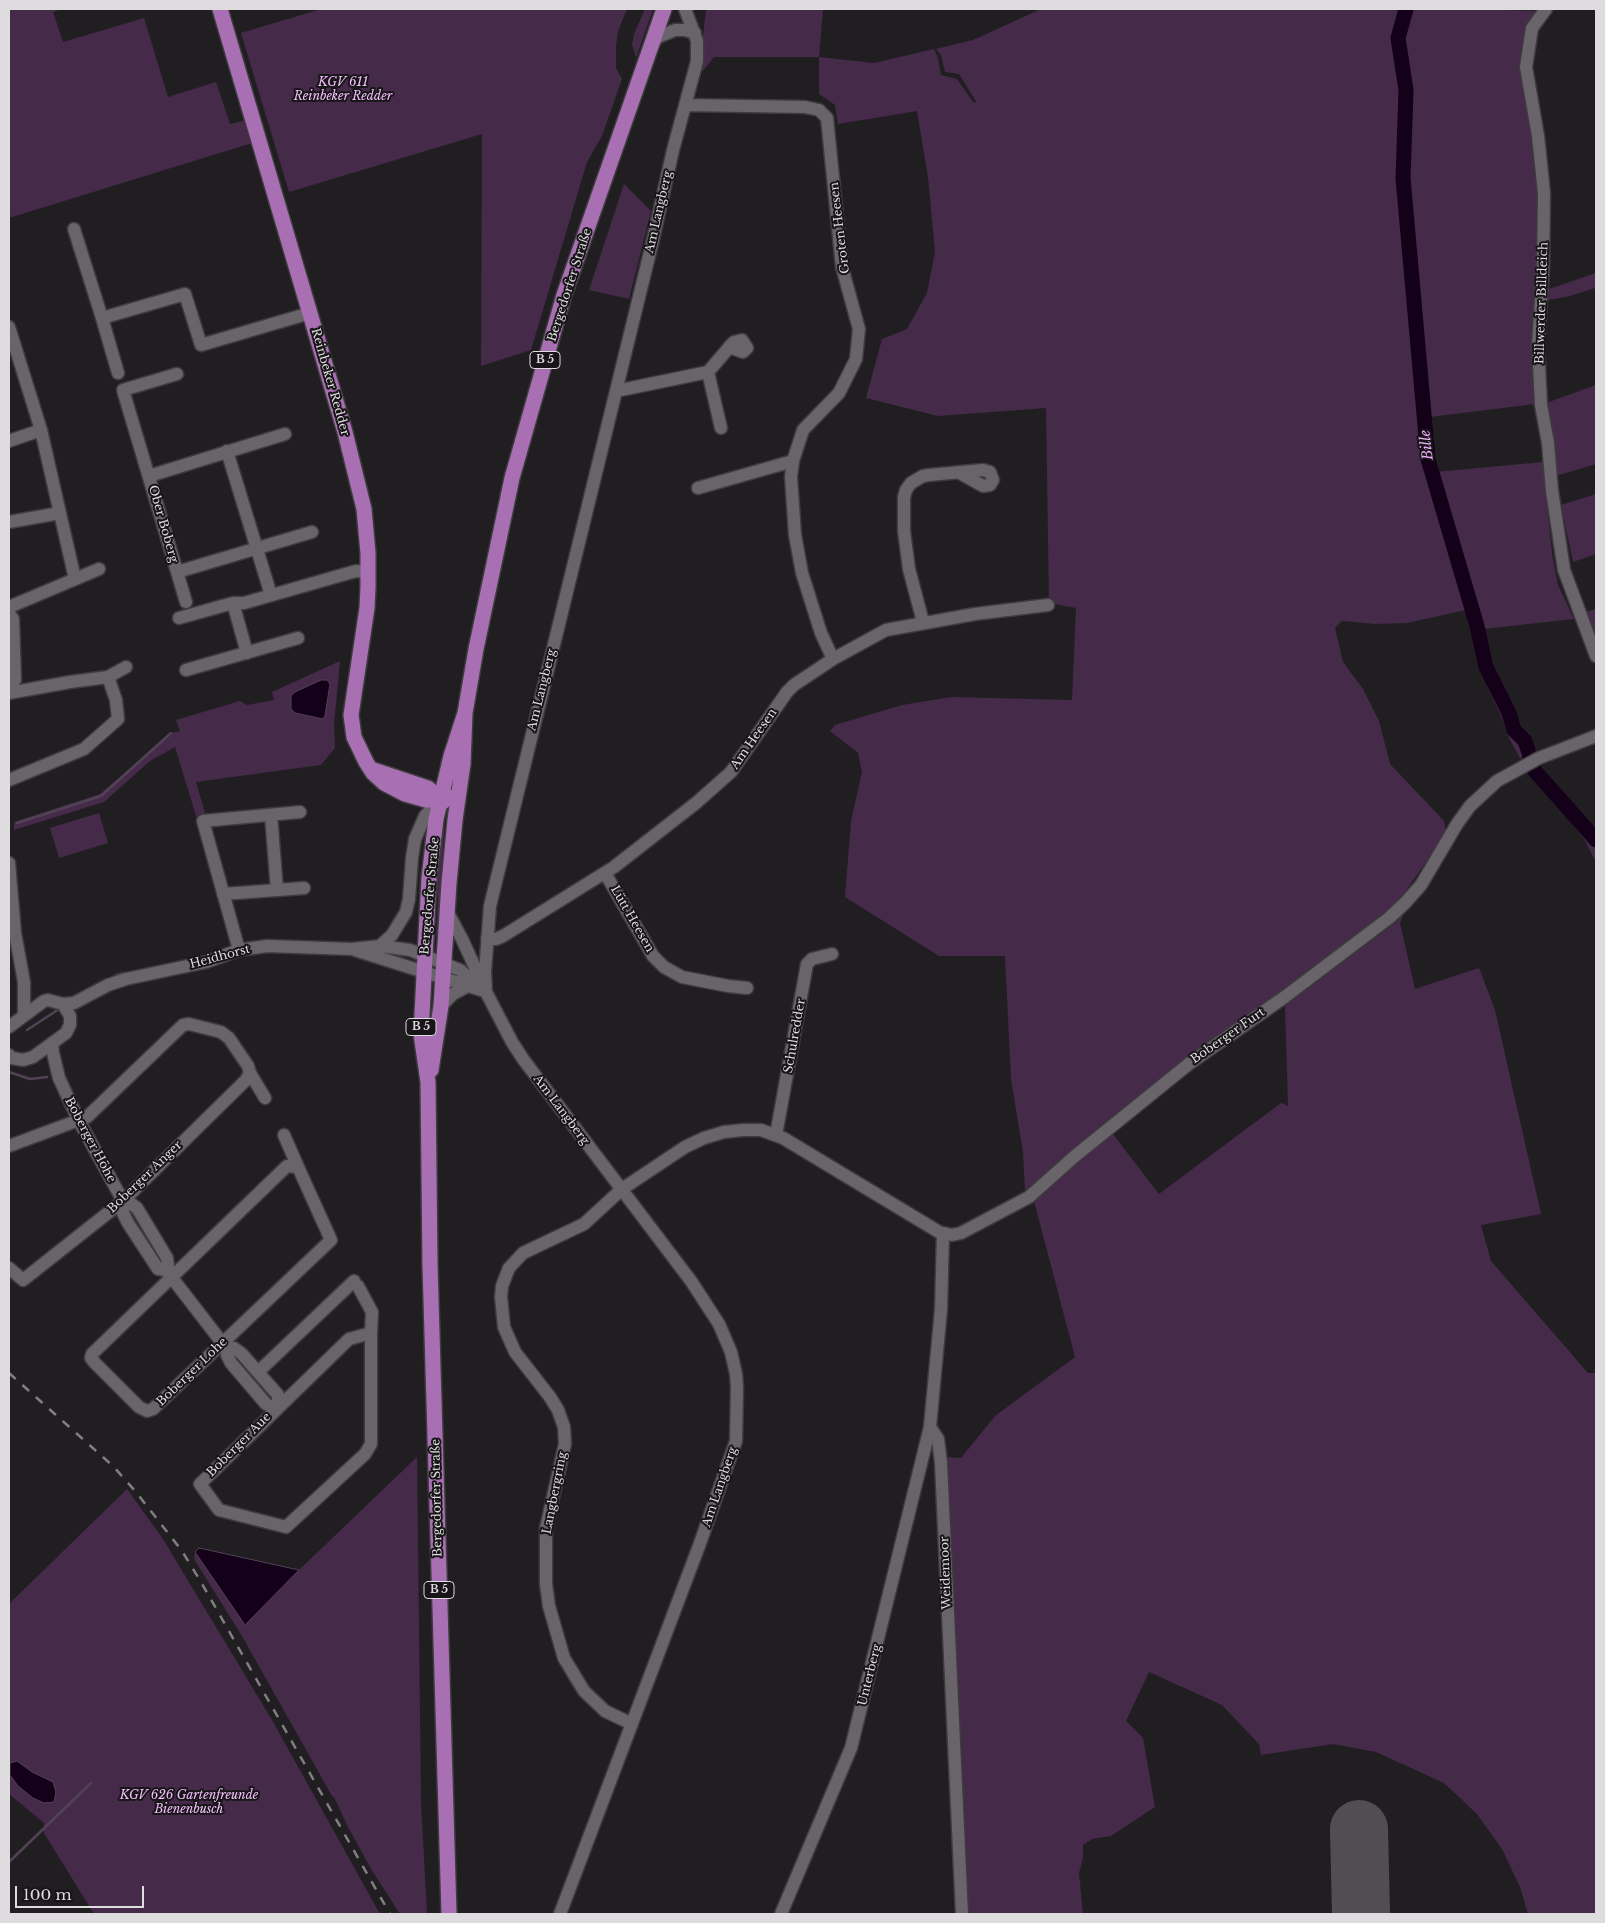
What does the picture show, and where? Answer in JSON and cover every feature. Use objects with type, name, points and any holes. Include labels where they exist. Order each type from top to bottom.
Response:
[{"type":"main road","name":"Reinbeker Redder","points":[[220,9],[362,496],[366,520],[369,572],[367,608],[351,723],[354,737],[371,768],[428,788],[448,808],[455,820]]},
{"type":"main road","name":"Bergedorfer Straße","points":[[428,1082],[441,1006],[455,820],[463,764],[465,713],[478,640],[512,478],[564,296],[664,9]]},
{"type":"main road","name":"Bergedorfer Straße","points":[[449,1914],[430,1265],[428,1082],[421,1034],[429,878],[440,800],[451,756],[465,713]]},
{"type":"main road","points":[[440,800],[458,791]]},
{"type":"street","name":"Am Langberg","points":[[486,992],[485,972],[490,906],[673,150],[697,61],[698,49],[695,33],[685,9]]},
{"type":"street","name":"Billwerder Billdeich","points":[[1546,9],[1532,28],[1526,67],[1538,136],[1544,193],[1544,250],[1538,344],[1541,405],[1548,443],[1552,491],[1564,570],[1596,656]]},
{"type":"street","points":[[652,44],[658,37],[675,30],[695,33]]},
{"type":"street","name":"Groten Heesen","points":[[686,104],[805,107],[819,110],[827,118],[842,267],[859,329],[856,359],[839,393],[803,430],[792,461],[791,477],[795,535],[802,573],[821,633],[833,660]]},
{"type":"street","points":[[74,230],[118,373]]},
{"type":"street","points":[[102,318],[185,294],[200,344],[310,313]]},
{"type":"street","points":[[9,327],[13,355],[41,430],[75,579]]},
{"type":"street","points":[[616,391],[708,372],[729,347]]},
{"type":"street","points":[[708,372],[721,428]]},
{"type":"street","name":"Ober Boberg","points":[[177,374],[124,390],[186,602]]},
{"type":"street","points":[[9,441],[41,430]]},
{"type":"street","name":"Ober Boberg","points":[[149,476],[285,434]]},
{"type":"street","points":[[227,451],[271,595]]},
{"type":"street","points":[[698,488],[792,461]]},
{"type":"street","points":[[923,622],[909,569],[904,531],[904,497],[908,487],[918,478],[930,474],[958,472]]},
{"type":"street","points":[[9,522],[60,513]]},
{"type":"street","name":"Ober Boberg","points":[[177,572],[312,532]]},
{"type":"street","points":[[9,607],[99,569]]},
{"type":"street","points":[[179,618],[233,603],[244,603],[356,571],[369,572]]},
{"type":"street","points":[[233,603],[247,652]]},
{"type":"street","name":"Am Heesen","points":[[487,939],[496,939],[502,936],[632,854],[723,780],[787,692],[794,685],[833,660],[886,630],[923,622],[1048,605]]},
{"type":"street","points":[[9,613],[14,619],[15,680],[9,692]]},
{"type":"street","points":[[186,670],[298,638]]},
{"type":"street","points":[[9,692],[108,677],[126,667]]},
{"type":"street","points":[[9,780],[84,749],[118,719],[116,700],[108,677]]},
{"type":"street","name":"Boberger Furt","points":[[943,1234],[961,1233],[1029,1197],[1075,1156],[1190,1063],[1286,996],[1389,918],[1405,904],[1421,885],[1457,824],[1479,796],[1497,781],[1539,758],[1596,736]]},
{"type":"street","points":[[380,946],[392,935],[406,912],[415,839],[425,816],[440,800]]},
{"type":"street","points":[[239,950],[203,822],[300,812]]},
{"type":"street","points":[[271,815],[277,890]]},
{"type":"street","points":[[9,863],[15,933],[24,982],[24,1015]]},
{"type":"street","name":"Lütt Heesen","points":[[606,872],[653,956],[664,967],[682,977],[699,982],[747,988]]},
{"type":"street","points":[[224,894],[304,888]]},
{"type":"street","points":[[447,911],[486,992]]},
{"type":"street","name":"Heidhorst","points":[[44,1001],[53,1000],[63,1004],[74,1003],[126,978],[206,962],[239,950],[267,946],[352,949],[380,946],[410,950],[425,956],[443,971]]},
{"type":"street","name":"Heidhorst","points":[[352,949],[424,972]]},
{"type":"street","name":"Schulredder","points":[[776,1136],[808,964],[812,959],[832,954]]},
{"type":"street","name":"Am Langberg","points":[[424,972],[460,970],[486,992],[523,1059],[710,1307],[731,1352],[737,1387],[736,1441],[696,1554],[560,1914]]},
{"type":"street","name":"Am Langberg","points":[[443,971],[468,986],[486,992]]},
{"type":"street","points":[[24,982],[31,994],[37,999],[44,1001]]},
{"type":"street","points":[[441,1006],[453,994],[468,986]]},
{"type":"street","name":"Heidhorst","points":[[36,1055],[66,1033],[71,1020],[93,994]]},
{"type":"street","points":[[9,1026],[44,1001]]},
{"type":"street","points":[[63,1004],[69,1011],[71,1020]]},
{"type":"street","points":[[9,1146],[86,1117],[183,1025],[189,1024],[221,1032],[229,1038],[248,1066],[265,1098]]},
{"type":"street","name":"Boberger Höhe","points":[[52,1043],[59,1078],[79,1121],[122,1201],[123,1213],[128,1223],[158,1269],[168,1273],[224,1346],[230,1363],[266,1404],[278,1406],[278,1395],[242,1354],[234,1348],[224,1346]]},
{"type":"street","points":[[9,1055],[23,1060],[36,1055]]},
{"type":"street","name":"Boberger Höhe","points":[[36,1055],[50,1066],[59,1078]]},
{"type":"street","name":"Boberger Anger","points":[[9,1268],[23,1280],[122,1201],[246,1080],[250,1072]]},
{"type":"street","points":[[622,1189],[685,1147],[704,1138],[724,1132],[761,1130],[776,1136],[943,1234]]},
{"type":"street","name":"Boberger Lohe","points":[[284,1135],[331,1240],[224,1346],[153,1409],[147,1411],[139,1406],[95,1363],[91,1358],[92,1354],[168,1273],[287,1166],[298,1167]]},
{"type":"street","name":"Langbergring","points":[[622,1189],[584,1224],[523,1253],[509,1268],[500,1297],[504,1327],[515,1352],[550,1397],[558,1410],[564,1427],[565,1444],[546,1528],[546,1584],[555,1630],[564,1658],[584,1691],[605,1711],[632,1724]]},
{"type":"street","name":"Weidemoor","points":[[943,1234],[941,1309],[930,1427],[938,1439],[941,1463],[962,1914]]},
{"type":"street","name":"Boberger Aue","points":[[258,1372],[356,1284],[372,1312],[372,1333],[371,1444],[365,1454],[286,1526],[219,1510],[200,1484],[348,1339],[372,1333]]},
{"type":"street","name":"Unterberg","points":[[781,1914],[851,1748],[930,1427]]},
{"type":"green space","points":[[9,9],[62,9],[53,12],[63,42],[144,18],[168,97],[216,82],[230,124],[246,120],[252,143],[9,218]]},
{"type":"green space","name":"KGV 611 Reinbeker Redder","points":[[321,9],[627,9],[618,31],[616,46],[616,68],[622,79],[602,136],[587,162],[531,350],[481,366],[482,134],[289,192],[241,33]]},
{"type":"green space","points":[[645,9],[653,9],[636,58],[632,44],[634,34]]},
{"type":"green space","points":[[706,9],[823,9],[819,57],[714,57],[695,81],[702,46]]},
{"type":"green space","points":[[1041,9],[1478,9],[1537,11],[1527,24],[1519,69],[1533,139],[1539,194],[1533,344],[1535,404],[1430,417],[1418,283],[1405,176],[1406,99],[1399,179],[1425,459],[1444,522],[1466,581],[1447,522],[1435,472],[1543,462],[1552,554],[1558,585],[1574,619],[1483,629],[1475,608],[1407,623],[1375,624],[1342,621],[1335,628],[1343,662],[1363,689],[1379,721],[1390,764],[1444,821],[1446,833],[1398,902],[1025,1193],[1023,1152],[1011,1079],[1005,956],[939,956],[845,897],[851,821],[862,772],[858,753],[830,731],[835,725],[902,705],[952,697],[1072,700],[1076,608],[1049,603],[1046,408],[938,416],[866,398],[882,339],[907,329],[927,293],[935,252],[928,177],[917,111],[838,124],[835,105],[819,94],[819,57],[874,63],[934,49],[938,58],[941,75],[957,79],[973,102],[977,103],[959,74],[945,72],[941,55],[936,49],[973,40]]},
{"type":"green space","points":[[624,184],[651,211],[629,299],[589,290]]},
{"type":"green space","points":[[1596,273],[1596,296],[1595,288],[1570,296],[1548,300],[1549,289]]},
{"type":"green space","points":[[1596,385],[1596,464],[1556,476],[1546,403]]},
{"type":"green space","points":[[1596,494],[1596,554],[1573,562],[1561,505]]},
{"type":"green space","points":[[1596,609],[1596,641],[1586,612]]},
{"type":"green space","points":[[340,661],[334,725],[335,748],[321,765],[196,782],[206,816],[197,819],[175,747],[150,761],[104,802],[14,830],[14,822],[100,794],[171,733],[180,731],[176,720],[240,701],[247,705],[274,700],[272,692]]},
{"type":"green space","points":[[1490,685],[1512,733],[1526,755],[1520,758],[1509,738],[1487,686]]},
{"type":"green space","points":[[1542,767],[1572,808],[1596,834],[1596,862],[1584,839],[1551,798],[1530,776]]},
{"type":"green space","points":[[99,813],[108,843],[59,858],[50,828]]},
{"type":"green space","points":[[443,815],[445,816],[440,896],[441,936],[436,936],[438,900],[435,880]]},
{"type":"green space","points":[[1405,910],[1400,923],[1415,989],[1479,968],[1495,1010],[1541,1214],[1481,1225],[1491,1261],[1588,1373],[1596,1373],[1596,1914],[1528,1914],[1520,1887],[1502,1849],[1477,1814],[1444,1783],[1376,1752],[1333,1744],[1261,1755],[1259,1744],[1222,1705],[1149,1672],[1126,1721],[1143,1738],[1155,1807],[1111,1836],[1092,1839],[1083,1845],[1083,1858],[1079,1873],[1083,1914],[968,1914],[946,1457],[961,1458],[995,1416],[1075,1357],[1034,1201],[1077,1160],[1112,1133],[1159,1194],[1281,1103],[1288,1106],[1285,1006],[1396,922]]},
{"type":"green space","points":[[417,1457],[421,1802],[427,1914],[400,1914],[371,1869],[334,1797],[242,1636],[194,1559],[195,1552],[245,1624]]},
{"type":"green space","name":"KGV 626 Gartenfreunde Bienenbusch","points":[[127,1489],[163,1539],[272,1720],[380,1914],[94,1914],[44,1833],[44,1823],[9,1794],[9,1604]],"holes":[[[17,1761],[32,1772],[42,1776],[10,1775]]]},
{"type":"shaded area","points":[[321,680],[327,680],[330,684],[323,719],[295,713],[291,709],[291,696],[295,692]]},
{"type":"shaded area","points":[[199,1548],[299,1570],[245,1625],[195,1552]]},
{"type":"shaded area","points":[[17,1761],[32,1772],[53,1782],[56,1792],[54,1802],[44,1803],[33,1798],[18,1786],[10,1775],[10,1763]]},
{"type":"waterway","name":"Bille","points":[[1406,9],[1398,38],[1406,90],[1403,178],[1428,459],[1477,626],[1486,667],[1509,713],[1514,730],[1525,741],[1535,771],[1596,840]]},
{"type":"waterway","points":[[17,823],[101,796],[171,733]]},
{"type":"waterway","points":[[116,975],[124,973]]},
{"type":"waterway","points":[[27,1030],[59,1009]]},
{"type":"waterway","points":[[9,1072],[30,1079],[47,1077]]},
{"type":"waterway","points":[[9,1862],[91,1783]]},
{"type":"runway","points":[[1359,1829],[1361,1914]]},
{"type":"railway","points":[[9,1373],[114,1467],[182,1551],[390,1914]]}]
